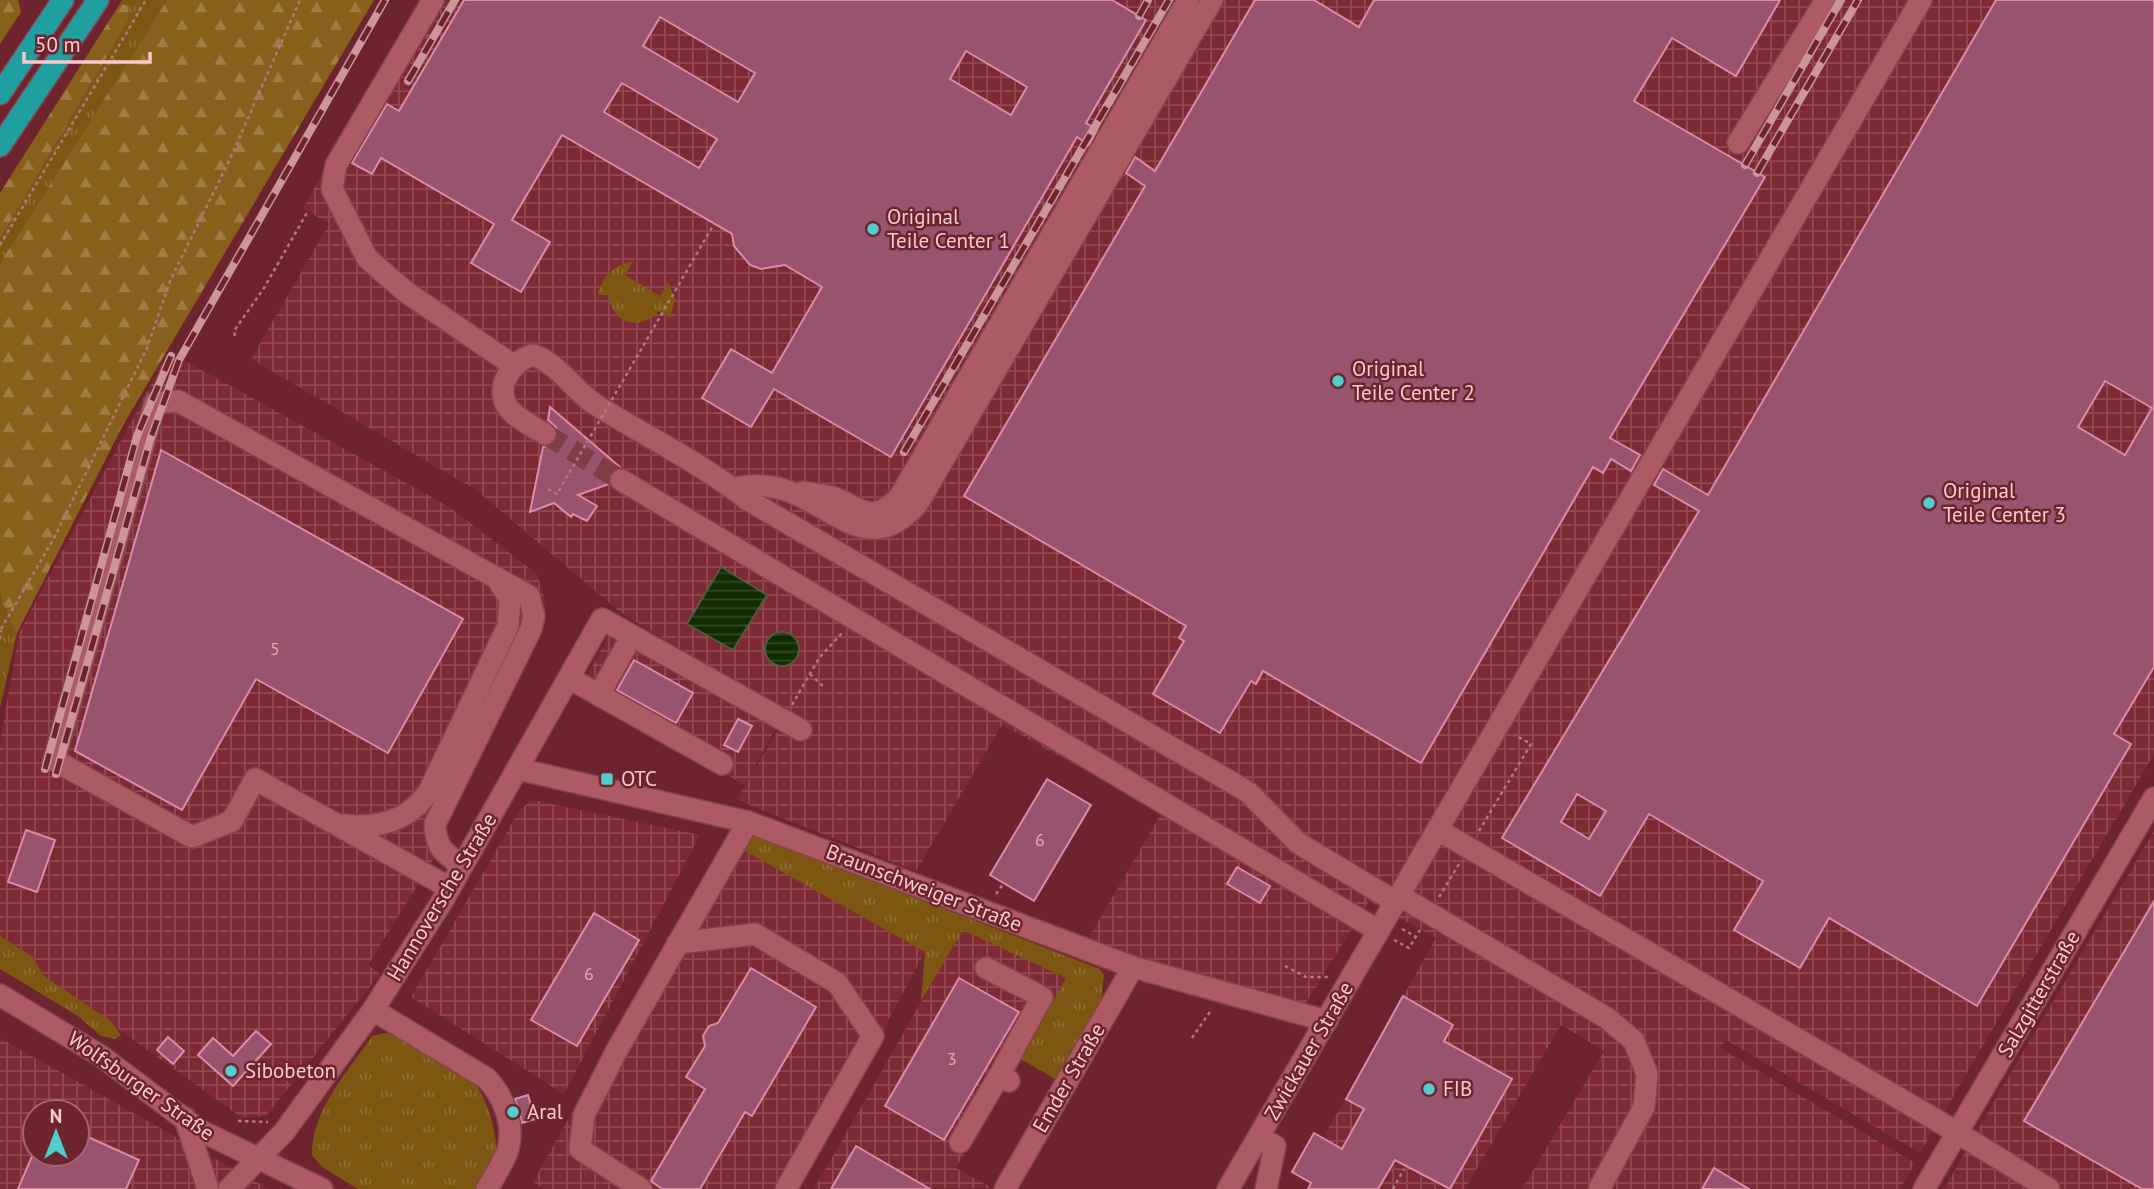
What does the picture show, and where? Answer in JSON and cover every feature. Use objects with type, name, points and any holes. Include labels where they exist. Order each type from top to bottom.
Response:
[{"type":"highway","points":[[0,94],[63,0]]},
{"type":"highway","points":[[0,146],[99,0]]},
{"type":"street","points":[[433,0],[335,165],[332,189],[367,258],[406,292],[513,365]]},
{"type":"street","points":[[733,488],[752,485],[833,498],[867,513],[889,508],[899,498],[1188,0]]},
{"type":"street","points":[[783,489],[854,526],[889,526],[905,518],[918,503],[1212,0]]},
{"type":"street","points":[[1738,143],[1826,0]]},
{"type":"street","name":"Zwickauer Straße","points":[[1228,1189],[1921,0]]},
{"type":"street","points":[[1154,99],[1158,52]]},
{"type":"street","points":[[545,434],[510,411],[504,400],[503,386],[513,365],[533,355],[541,357],[594,403],[733,488],[1248,792],[1298,843],[1391,910]]},
{"type":"street","points":[[450,888],[255,779],[232,821],[192,837],[54,760],[155,403],[178,401],[529,596],[534,616],[531,629],[435,824],[435,835],[443,853],[462,866]]},
{"type":"street","points":[[621,480],[852,617],[1391,910],[1425,921],[1607,1018],[1634,1041],[1647,1074],[1644,1107],[1599,1189]]},
{"type":"street","points":[[335,824],[384,824],[411,812],[421,803],[508,626],[510,599],[495,576]]},
{"type":"street","name":"Hannoversche Straße","points":[[229,1189],[284,1132],[373,1010],[450,888],[602,619],[792,725]]},
{"type":"street","points":[[599,695],[625,648]]},
{"type":"street","points":[[569,678],[722,764]]},
{"type":"street","name":"Braunschweiger Straße","points":[[517,769],[748,822],[1133,967],[1327,1021]]},
{"type":"street","name":"Salzgitterstraße","points":[[1924,1189],[2154,798]]},
{"type":"street","points":[[641,1189],[580,1149],[584,1115],[617,1050],[748,822]]},
{"type":"street","points":[[1438,830],[1938,1121],[2049,1189]]},
{"type":"street","points":[[678,943],[755,934],[836,983],[873,1035],[786,1189]]},
{"type":"street","name":"Emder Straße","points":[[1005,1189],[1133,967]]},
{"type":"street","points":[[960,1142],[1004,1078],[1042,997],[986,968]]},
{"type":"street","name":"Wolfsburger Straße","points":[[0,995],[102,1056],[199,1130],[323,1189]]},
{"type":"street","points":[[373,1010],[486,1078],[499,1091],[507,1113],[508,1148],[487,1189]]},
{"type":"street","points":[[185,1118],[208,1189]]},
{"type":"street","points":[[1259,1137],[1275,1146],[1266,1189]]},
{"type":"path","points":[[0,245],[146,0]]},
{"type":"path","points":[[0,639],[0,628],[54,538],[147,348],[170,281],[230,159],[300,0]]},
{"type":"path","points":[[235,336],[234,331],[264,288],[308,211]]},
{"type":"path","points":[[548,489],[557,494],[713,224]]},
{"type":"path","points":[[792,725],[810,674],[852,617]]},
{"type":"path","points":[[810,674],[825,688]]},
{"type":"path","points":[[1391,910],[1409,948],[1531,744],[1498,726]]},
{"type":"path","points":[[1285,966],[1306,977],[1341,976],[1350,981]]},
{"type":"path","points":[[1192,1038],[1222,992]]},
{"type":"path","points":[[237,1121],[268,1122]]},
{"type":"path","points":[[1393,1189],[1404,1169]]},
{"type":"shaded area","points":[[422,0],[2154,0],[2154,754],[1920,1153],[1726,1040],[1720,1048],[1915,1163],[1900,1189],[1522,1189],[1604,1051],[1561,1025],[1465,1189],[1308,1189],[1311,1183],[1292,1172],[1314,1133],[1323,1138],[1436,938],[1369,901],[1306,1003],[1085,944],[1162,812],[1002,725],[916,871],[737,800],[745,785],[578,692],[611,632],[772,721],[775,729],[746,783],[787,716],[619,611],[476,490],[251,359],[329,224],[303,208]]},
{"type":"shaded area","points":[[166,356],[187,362],[448,506],[537,574],[545,601],[543,620],[443,831],[446,839],[368,965],[380,974],[266,1116],[241,1117],[44,976],[32,956],[0,936],[0,742],[19,633]]},
{"type":"shaded area","points":[[721,567],[767,595],[733,650],[687,624]]},
{"type":"shaded area","points":[[782,632],[794,637],[799,649],[794,661],[782,666],[770,661],[765,649],[770,637]]},
{"type":"shaded area","points":[[537,801],[700,835],[564,1094],[411,997],[519,811],[529,802]]},
{"type":"shaded area","points":[[2154,831],[2154,1189],[1944,1189],[2000,1091]]},
{"type":"shaded area","points":[[725,839],[925,952],[797,1189],[545,1189],[533,1182]]},
{"type":"shaded area","points":[[963,929],[1067,978],[956,1168],[992,1188],[814,1189]]},
{"type":"shaded area","points":[[0,1038],[269,1189],[0,1189]]},
{"type":"green space","points":[[0,0],[18,0],[21,12],[0,44]]},
{"type":"green space","points":[[122,0],[167,0],[0,263],[0,239],[128,21],[128,5],[119,5]]},
{"type":"green space","points":[[167,0],[374,0],[122,427],[17,633],[14,632],[0,591],[0,263]]},
{"type":"green space","points":[[119,5],[129,5],[128,21],[0,239],[0,193]]},
{"type":"green space","points":[[633,261],[625,275],[660,296],[668,282],[675,299],[670,318],[659,311],[644,321],[628,322],[615,313],[609,295],[598,295],[610,272]]},
{"type":"green space","points":[[0,591],[17,633],[0,708]]},
{"type":"green space","points":[[753,835],[1100,969],[1104,975],[1101,1003],[1055,1079],[1021,1059],[1066,978],[963,930],[921,1001],[925,952],[745,851]]},
{"type":"green space","points":[[0,936],[32,956],[44,976],[112,1022],[121,1035],[115,1039],[101,1036],[78,1016],[0,969]]},
{"type":"green space","points":[[386,1033],[422,1048],[462,1072],[482,1094],[493,1127],[496,1151],[476,1189],[358,1189],[322,1167],[312,1155],[318,1122],[333,1092],[372,1036]]},
{"type":"building","name":"Original Teile Center 1","points":[[464,0],[1112,0],[1146,20],[1086,123],[1097,130],[1089,145],[1077,137],[891,457],[774,389],[751,427],[702,398],[731,349],[772,373],[822,287],[785,265],[761,269],[750,265],[734,246],[732,234],[562,135],[512,220],[550,242],[521,292],[471,263],[494,224],[381,158],[372,174],[352,163],[387,104],[399,111]],"holes":[[[660,17],[755,73],[738,102],[643,46]],[[966,51],[1027,87],[1011,115],[950,79]],[[622,83],[717,139],[699,168],[604,112]]]},
{"type":"building","name":"Original Teile Center 2","points":[[1255,0],[1314,0],[1359,27],[1374,0],[1780,0],[1736,76],[1672,38],[1634,101],[1765,177],[1610,438],[1640,455],[1631,471],[1611,459],[1603,473],[1593,467],[1421,763],[1263,671],[1256,684],[1251,681],[1220,733],[1153,694],[1184,641],[1179,638],[1186,626],[964,496],[1145,186],[1126,173],[1135,157],[1155,171]]},
{"type":"building","name":"Original Teile Center 3","points":[[1996,0],[2154,0],[2154,667],[2114,734],[2131,744],[1977,1006],[1829,918],[1800,968],[1734,930],[1763,881],[1649,814],[1600,896],[1502,838],[1699,511],[1654,485],[1663,469],[1708,495]],"holes":[[[2105,381],[2152,408],[2125,455],[2078,427]],[[1577,794],[1606,811],[1589,839],[1561,822]]]},
{"type":"building","points":[[550,407],[620,467],[610,473],[609,484],[578,495],[597,506],[587,521],[573,514],[571,517],[554,503],[530,512],[543,447],[552,445],[558,435],[556,427],[548,420]]},
{"type":"building","points":[[161,450],[463,619],[388,753],[256,679],[182,810],[75,751]]},
{"type":"building","points":[[634,660],[693,693],[676,723],[617,690]]},
{"type":"building","points":[[738,719],[752,726],[738,752],[724,745]]},
{"type":"building","points":[[1047,779],[1091,805],[1034,901],[990,875]]},
{"type":"building","points":[[26,830],[55,840],[37,892],[8,882]]},
{"type":"building","points":[[1237,867],[1270,886],[1260,903],[1227,884]]},
{"type":"building","points":[[2154,901],[2154,1189],[2142,1189],[2024,1121]]},
{"type":"building","points":[[594,913],[639,940],[577,1046],[531,1020]]},
{"type":"building","points":[[751,968],[816,1007],[752,1116],[745,1112],[700,1189],[662,1189],[651,1181],[705,1089],[686,1077],[705,1046],[703,1036],[709,1026],[718,1023]]},
{"type":"building","points":[[959,978],[1019,1012],[944,1140],[885,1106]]},
{"type":"building","name":"FIB","points":[[1403,996],[1453,1025],[1444,1041],[1512,1079],[1450,1189],[1395,1160],[1378,1189],[1308,1189],[1311,1183],[1292,1172],[1314,1133],[1342,1149],[1364,1109],[1346,1099]]},
{"type":"building","name":"Sibobeton","points":[[256,1031],[271,1044],[233,1086],[198,1055],[213,1038],[233,1056]]},
{"type":"building","points":[[168,1037],[184,1051],[173,1064],[157,1050]]},
{"type":"building","points":[[528,1095],[535,1119],[522,1123],[515,1099]]},
{"type":"building","points":[[91,1138],[139,1160],[126,1189],[18,1189],[27,1168],[91,1168]]},
{"type":"building","points":[[856,1146],[930,1189],[831,1189]]},
{"type":"building","points":[[1714,1168],[1749,1189],[1702,1189]]},
{"type":"tunnel","points":[[545,434],[621,480]]},
{"type":"railway","points":[[56,774],[150,440],[179,360],[385,0]]},
{"type":"railway","points":[[408,81],[455,0]]},
{"type":"railway","points":[[1139,16],[1148,0]]},
{"type":"railway","points":[[904,452],[1169,0]]},
{"type":"railway","points":[[1745,165],[1841,0]]},
{"type":"railway","points":[[1757,173],[1858,0]]},
{"type":"railway","points":[[45,769],[137,436],[171,356]]},
{"type":"place","name":"Original Teile Center 1","points":[[873,229]]},
{"type":"place","name":"Original Teile Center 2","points":[[1338,381]]},
{"type":"place","name":"Original Teile Center 3","points":[[1929,503]]},
{"type":"place","name":"OTC","points":[[607,779]]},
{"type":"place","name":"Sibobeton","points":[[231,1071]]},
{"type":"place","name":"FIB","points":[[1429,1089]]},
{"type":"place","name":"Aral","points":[[513,1112]]}]
